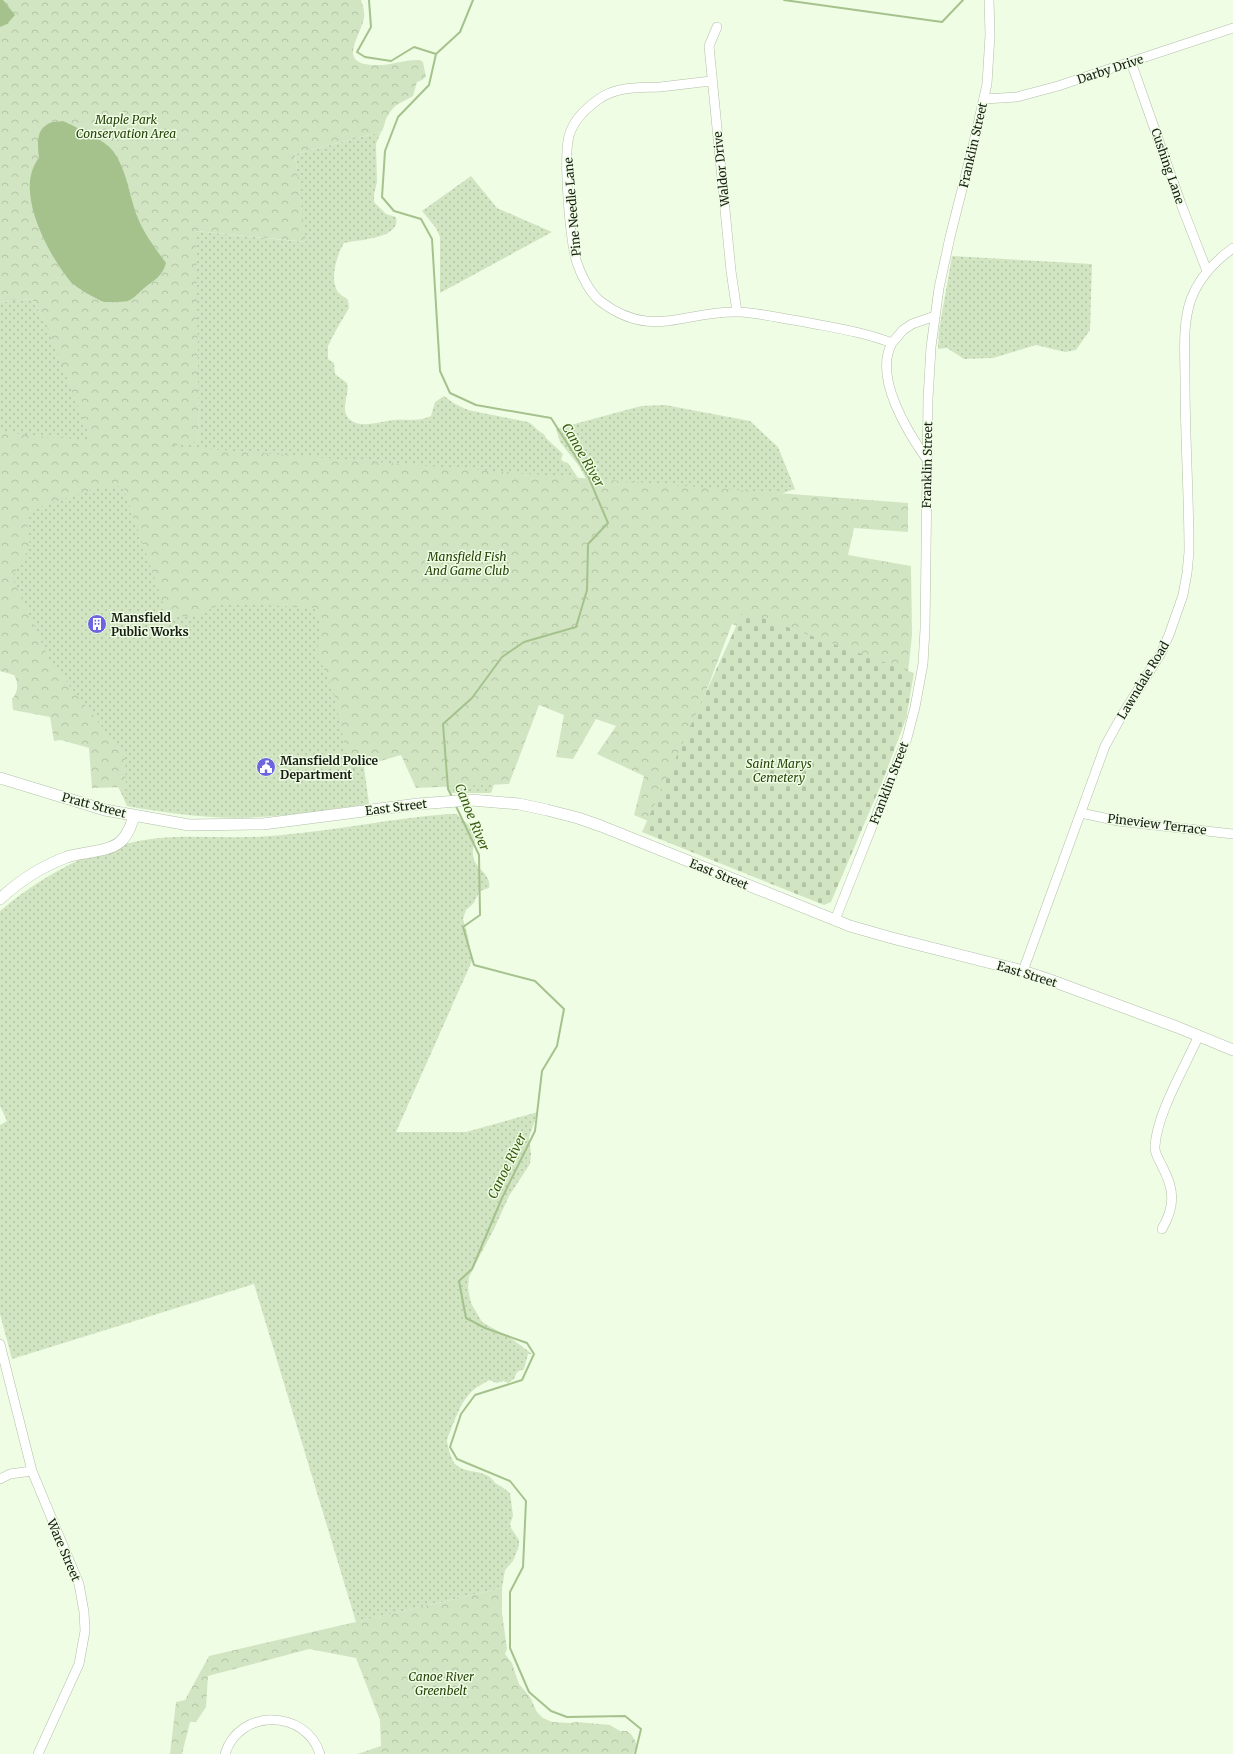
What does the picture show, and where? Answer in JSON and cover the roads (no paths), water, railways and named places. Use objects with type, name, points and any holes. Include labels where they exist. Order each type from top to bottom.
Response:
[{"type":"main road","name":"Pratt Street","points":[[0,778],[105,810],[189,825]]},
{"type":"main road","name":"East Street","points":[[189,825],[263,824],[460,800],[519,804],[578,818],[835,920],[892,938],[1023,971],[1113,1002],[1199,1035],[1233,1050]]},
{"type":"main road","points":[[0,899],[30,875],[57,861],[116,845],[128,833],[134,816]]},
{"type":"street","name":"Franklin Street","points":[[835,920],[903,751],[915,707],[923,664],[929,372],[939,288],[950,236],[984,99],[989,60],[989,0]]},
{"type":"street","name":"Waldor Drive","points":[[717,27],[709,46],[711,81],[731,271],[737,312]]},
{"type":"street","name":"Darby Drive","points":[[984,99],[1017,97],[1051,88],[1233,28]]},
{"type":"street","name":"Cushing Lane","points":[[1131,62],[1181,204],[1208,271]]},
{"type":"street","name":"Pine Needle Lane","points":[[711,81],[618,90],[600,97],[588,107],[574,124],[569,136],[568,151],[568,190],[571,223],[577,263],[590,289],[598,300],[616,311],[635,319],[652,322],[673,321],[737,312],[771,316],[869,334],[892,343]]},
{"type":"street","name":"Lawndale Road","points":[[1023,971],[1106,746],[1121,717],[1161,653],[1183,595],[1187,573],[1189,546],[1185,390],[1186,317],[1191,299],[1208,271],[1220,258],[1233,248]]},
{"type":"street","points":[[928,461],[903,421],[889,383],[887,358],[892,343],[903,330],[912,324],[935,316]]},
{"type":"street","name":"Pineview Terrace","points":[[1081,813],[1118,821],[1233,834]]},
{"type":"street","points":[[1162,1229],[1170,1215],[1172,1190],[1167,1175],[1154,1148],[1158,1129],[1172,1092],[1199,1035]]},
{"type":"street","name":"Ware Street","points":[[0,1344],[32,1472],[79,1585],[84,1612],[85,1631],[78,1664],[38,1754]]},
{"type":"street","points":[[0,1479],[10,1474],[32,1472]]},
{"type":"street","points":[[226,1754],[227,1747],[245,1727],[266,1720],[280,1720],[294,1724],[312,1738],[320,1754]]},
{"type":"waterway","name":"Canoe River","points":[[369,0],[371,27],[357,52],[365,57],[391,61],[414,47],[436,54]]},
{"type":"waterway","points":[[436,54],[460,32],[473,0]]},
{"type":"waterway","points":[[784,0],[942,22],[963,0]]},
{"type":"waterway","name":"Canoe River","points":[[436,54],[429,85],[398,117],[385,151],[382,197],[394,211],[421,219],[432,239],[440,371],[450,393],[476,405],[551,418],[588,476],[608,523],[588,544],[587,590],[576,627],[524,642],[502,657],[472,698],[443,724],[448,789],[452,797]]},
{"type":"waterway","name":"Canoe River","points":[[455,804],[479,855],[480,915],[463,927],[474,965],[535,981],[564,1009],[557,1046],[542,1071],[535,1131],[502,1198],[472,1269],[459,1281],[466,1318],[485,1328],[527,1343],[534,1354],[522,1380],[475,1395],[461,1414],[450,1447],[457,1459],[510,1481],[526,1501],[523,1567],[510,1592],[510,1648],[529,1692],[551,1711],[567,1717],[625,1716],[641,1729],[635,1754]]},
{"type":"place","name":"Mansfield Public Works","points":[[97,624]]},
{"type":"place","name":"Mansfield Police Department","points":[[266,767]]},
{"type":"park label","name":"Maple Park Conservation Area","points":[[126,126]]},
{"type":"park label","name":"Mansfield Fish And Game Club","points":[[467,563]]},
{"type":"park label","name":"Saint Marys Cemetery","points":[[779,770]]},
{"type":"park label","name":"Canoe River Greenbelt","points":[[441,1683]]}]
